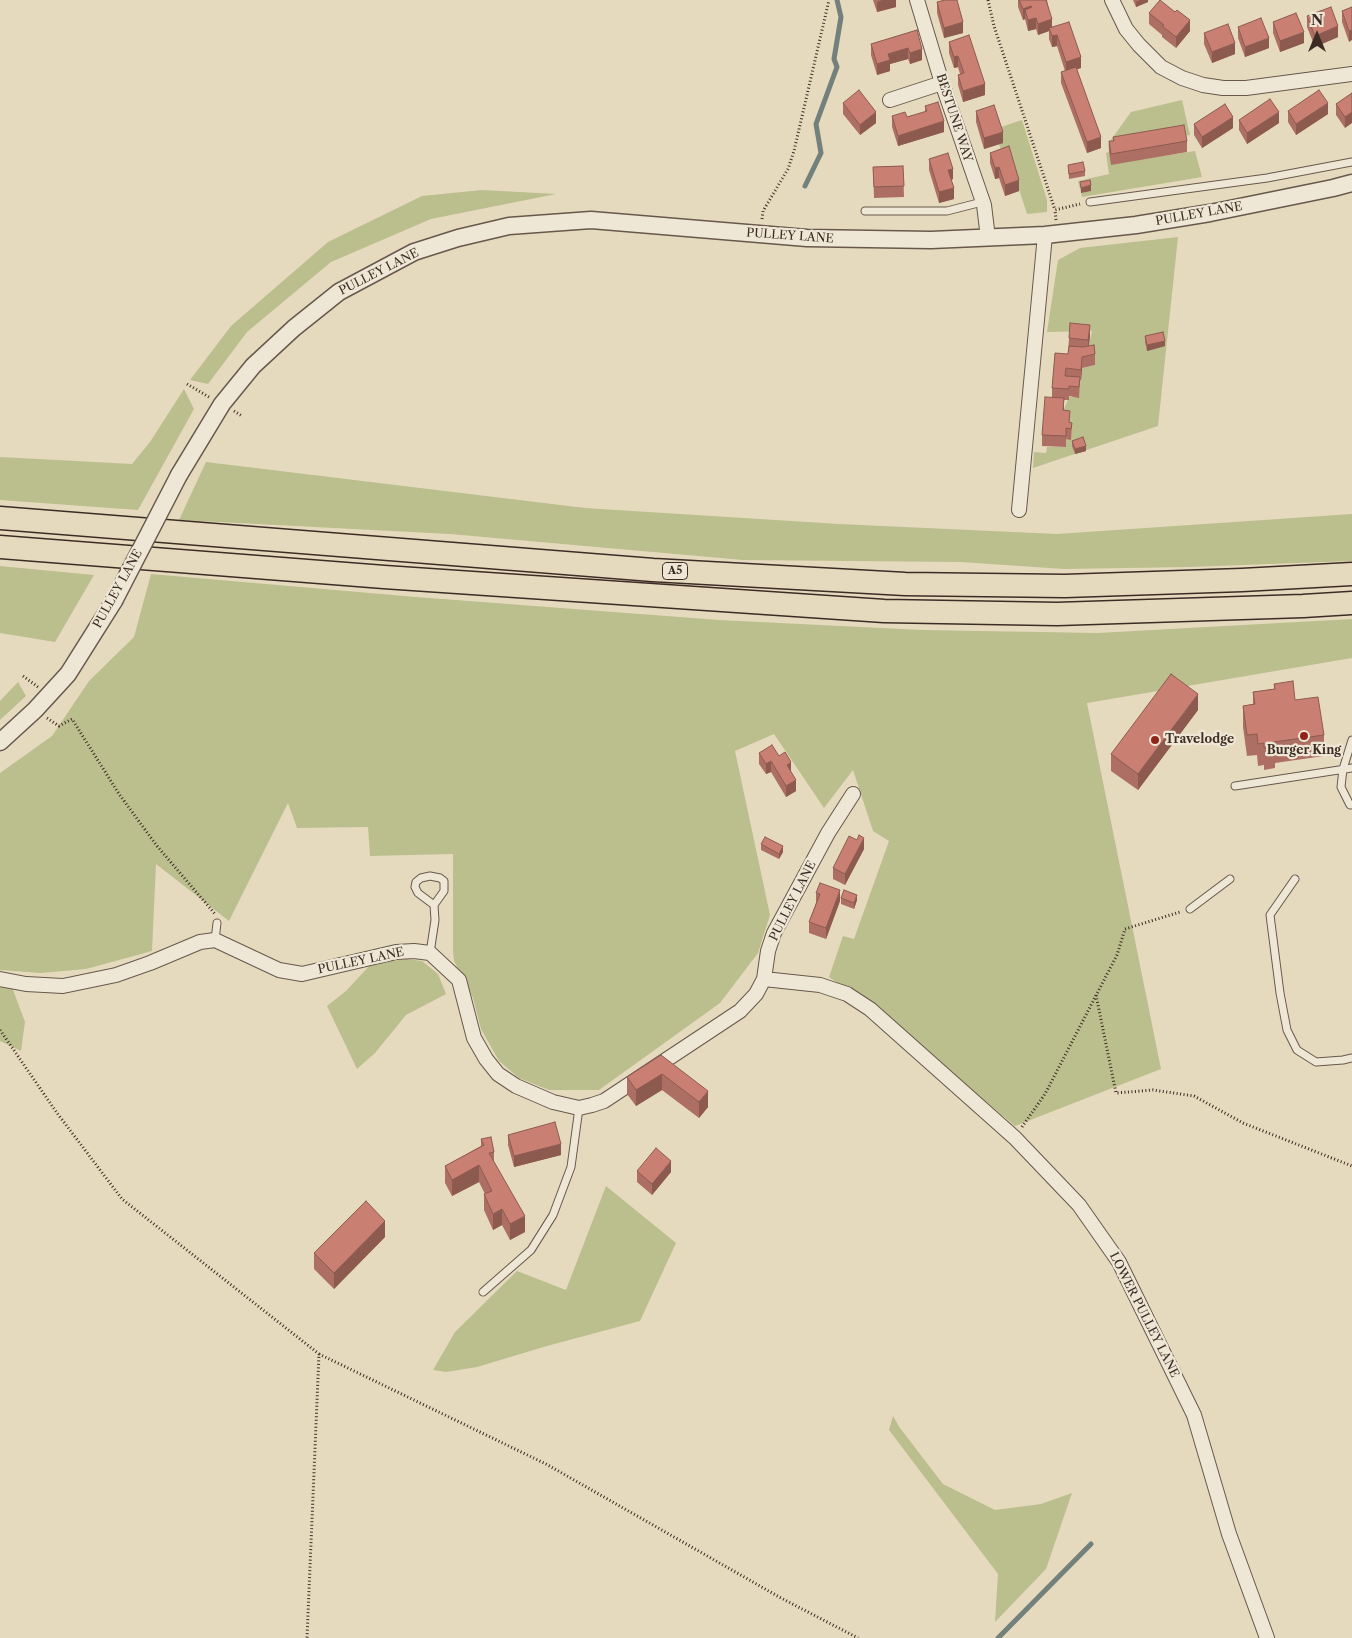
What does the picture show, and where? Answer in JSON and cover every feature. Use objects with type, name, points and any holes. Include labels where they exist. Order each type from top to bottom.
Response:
[{"type":"highway","name":"A5","points":[[0,518],[653,570],[905,584],[1065,586],[1352,574]]},
{"type":"highway","name":"A5","points":[[0,546],[394,578],[884,611],[1057,614],[1352,603]]},
{"type":"street","name":"BESTUNE WAY","points":[[917,0],[942,83],[982,202],[988,238]]},
{"type":"street","points":[[1112,0],[1126,28],[1139,45],[1161,67],[1182,78],[1204,85],[1236,89],[1352,74]]},
{"type":"street","points":[[890,100],[942,83]]},
{"type":"street","name":"PULLEY LANE","points":[[0,742],[35,710],[68,674],[114,601],[179,475],[222,404],[253,366],[294,328],[339,292],[414,252],[458,238],[510,226],[591,220],[807,238],[932,240],[1051,234],[1136,226],[1266,202],[1352,183]]},
{"type":"street","points":[[1019,510],[1051,234]]},
{"type":"street","name":"PULLEY LANE","points":[[215,940],[279,970],[302,974],[396,952],[414,951],[430,954],[459,980],[474,1038],[486,1059],[498,1074],[516,1086],[553,1102],[578,1108],[604,1101],[740,1010],[756,994],[764,979],[768,951],[774,933],[828,833],[853,794]]},
{"type":"street","points":[[0,979],[26,984],[63,986],[116,975],[200,942],[215,940]]},
{"type":"street","name":"LOWER PULLEY LANE","points":[[764,979],[820,985],[847,994],[870,1010],[1015,1138],[1079,1205],[1119,1262],[1194,1415],[1230,1534],[1268,1638]]},
{"type":"lane","points":[[1090,202],[1267,178],[1352,162]]},
{"type":"lane","points":[[866,211],[947,211],[982,202]]},
{"type":"lane","points":[[1352,740],[1343,770],[1341,787],[1350,805],[1352,805]]},
{"type":"lane","points":[[1235,786],[1352,768]]},
{"type":"lane","points":[[430,954],[435,920],[434,905],[444,891],[444,881],[430,876],[421,878],[416,882],[415,887],[418,893],[434,905]]},
{"type":"lane","points":[[1190,909],[1230,879]]},
{"type":"lane","points":[[1295,879],[1270,915],[1280,993],[1287,1030],[1297,1050],[1316,1062],[1352,1058]]},
{"type":"lane","points":[[215,940],[217,923]]},
{"type":"lane","points":[[483,1292],[531,1250],[554,1215],[572,1167],[578,1108]]},
{"type":"path","points":[[759,234],[763,211],[788,169],[794,152],[829,0]]},
{"type":"path","points":[[988,0],[994,26],[1054,210],[1051,234]]},
{"type":"path","points":[[1054,210],[1090,202]]},
{"type":"path","points":[[35,710],[58,726],[72,719],[119,794],[157,846],[219,919],[217,923]]},
{"type":"path","points":[[1015,1138],[1045,1094],[1117,955],[1125,929],[1190,909]]},
{"type":"path","points":[[1096,995],[1116,1093],[1153,1090],[1194,1096],[1243,1123],[1352,1166]]},
{"type":"path","points":[[0,1030],[57,1113],[122,1199],[319,1354],[546,1464],[773,1593],[858,1638]]},
{"type":"path","points":[[307,1638],[319,1354]]},
{"type":"green space","points":[[1182,100],[1190,135],[1166,139],[1111,164],[1195,151],[1202,177],[1082,197],[1078,181],[1109,174],[1106,153],[1109,152],[1108,144],[1131,112]]},
{"type":"green space","points":[[1022,120],[1047,200],[1047,212],[1027,214],[1009,158],[1004,159],[999,144],[998,128]]},
{"type":"green space","points":[[482,190],[556,194],[431,219],[331,262],[247,332],[208,384],[190,380],[231,326],[328,242],[422,196]]},
{"type":"green space","points":[[1178,237],[1158,426],[1033,468],[1034,452],[1046,453],[1047,447],[1066,447],[1066,439],[1071,439],[1063,421],[1064,409],[1069,397],[1079,397],[1065,387],[1082,368],[1095,365],[1088,350],[1092,331],[1047,332],[1058,260],[1080,248]]},
{"type":"green space","points":[[184,389],[194,409],[138,510],[0,500],[0,457],[132,464],[150,442]]},
{"type":"green space","points":[[206,462],[585,508],[839,524],[1057,534],[1352,514],[1352,561],[1064,569],[961,562],[743,560],[450,534],[179,520]]},
{"type":"green space","points":[[0,566],[94,575],[55,642],[0,633]]},
{"type":"green space","points":[[151,574],[416,597],[719,620],[922,630],[1098,633],[1352,619],[1352,658],[1087,703],[1161,1069],[1015,1126],[881,1013],[829,977],[843,936],[854,939],[889,841],[873,831],[853,770],[824,808],[774,734],[735,751],[770,915],[758,953],[720,1003],[599,1090],[549,1090],[519,1078],[499,1061],[481,1029],[473,998],[454,961],[453,854],[370,856],[368,827],[297,828],[288,803],[229,921],[156,864],[152,951],[86,969],[41,973],[0,970],[0,773],[52,736],[89,681],[134,637]]},
{"type":"green space","points":[[18,682],[26,696],[0,720],[0,701]]},
{"type":"green space","points":[[407,959],[422,961],[438,974],[446,994],[406,1015],[375,1053],[357,1069],[327,1006],[346,991],[372,963]]},
{"type":"green space","points":[[0,986],[12,987],[25,1022],[21,1051],[0,1041]]},
{"type":"green space","points":[[606,1186],[676,1243],[640,1321],[477,1367],[446,1372],[433,1370],[455,1332],[517,1271],[566,1290]]},
{"type":"green space","points":[[893,1416],[943,1484],[995,1510],[1041,1504],[1072,1493],[1046,1569],[995,1622],[998,1574],[889,1430]]},
{"type":"building","points":[[957,0],[963,22],[944,28],[937,2]]},
{"type":"building","points":[[1019,0],[1046,0],[1052,19],[1038,24],[1036,18],[1028,20],[1025,10],[1032,7],[1023,9]]},
{"type":"building","points":[[1160,0],[1175,12],[1177,10],[1190,20],[1176,37],[1149,13]]},
{"type":"building","points":[[1331,7],[1338,26],[1315,36],[1307,16]]},
{"type":"building","points":[[1352,7],[1352,30],[1349,31],[1342,11]]},
{"type":"building","points":[[1296,13],[1304,32],[1280,41],[1273,22]]},
{"type":"building","points":[[1261,18],[1269,38],[1245,47],[1238,27]]},
{"type":"building","points":[[1069,22],[1081,57],[1066,62],[1057,35],[1052,36],[1049,28]]},
{"type":"building","points":[[1228,24],[1235,43],[1212,52],[1204,33]]},
{"type":"building","points":[[917,30],[922,49],[910,53],[908,48],[888,54],[890,60],[877,64],[871,44]]},
{"type":"building","points":[[969,35],[985,84],[963,91],[958,75],[964,73],[958,56],[954,57],[949,42]]},
{"type":"building","points":[[1076,67],[1101,137],[1087,142],[1061,72]]},
{"type":"building","points":[[859,90],[876,112],[860,125],[843,103]]},
{"type":"building","points":[[1319,90],[1328,103],[1296,124],[1288,111]]},
{"type":"building","points":[[1352,93],[1352,112],[1345,117],[1336,104]]},
{"type":"building","points":[[1270,99],[1279,112],[1247,133],[1239,120]]},
{"type":"building","points":[[938,102],[944,121],[898,136],[892,116],[905,112],[907,117],[927,111],[925,106]]},
{"type":"building","points":[[1225,104],[1233,117],[1202,137],[1194,124]]},
{"type":"building","points":[[994,105],[1003,132],[984,138],[976,111]]},
{"type":"building","points":[[1184,125],[1187,141],[1111,154],[1109,141],[1114,141],[1113,137]]},
{"type":"building","points":[[1009,146],[1019,180],[1005,185],[999,167],[995,168],[990,153]]},
{"type":"building","points":[[948,153],[953,169],[948,170],[954,188],[939,192],[929,159]]},
{"type":"building","points":[[1083,162],[1085,171],[1069,174],[1068,165]]},
{"type":"building","points":[[903,166],[904,186],[874,187],[873,167]]},
{"type":"building","points":[[1090,180],[1091,185],[1081,188],[1080,182]]},
{"type":"building","points":[[1070,323],[1090,325],[1088,340],[1069,338]]},
{"type":"building","points":[[1163,332],[1165,341],[1147,345],[1145,336]]},
{"type":"building","points":[[1094,345],[1095,354],[1082,357],[1081,370],[1066,368],[1065,376],[1080,377],[1079,387],[1069,386],[1069,389],[1052,388],[1055,353],[1068,354],[1069,346],[1083,347]]},
{"type":"building","points":[[1045,397],[1064,398],[1063,410],[1070,411],[1069,422],[1072,423],[1071,429],[1066,428],[1066,436],[1042,435]]},
{"type":"building","points":[[1083,437],[1086,446],[1075,449],[1072,441]]},
{"type":"building","name":"Travelodge","points":[[1171,674],[1198,694],[1138,774],[1111,754]]},
{"type":"building","points":[[1293,681],[1295,700],[1318,697],[1324,735],[1274,742],[1275,747],[1264,748],[1264,743],[1258,744],[1257,734],[1247,735],[1243,706],[1255,704],[1253,692],[1275,689],[1274,684]]},
{"type":"building","points":[[772,745],[779,756],[785,752],[791,762],[787,765],[796,780],[786,786],[771,761],[766,764],[759,753]]},
{"type":"building","points":[[859,835],[864,838],[845,874],[833,868],[849,836],[857,840]]},
{"type":"building","points":[[765,837],[783,846],[779,854],[761,844]]},
{"type":"building","points":[[820,883],[840,890],[826,928],[809,922],[820,894],[816,893]]},
{"type":"building","points":[[844,890],[857,895],[854,903],[841,898]]},
{"type":"building","points":[[661,1055],[708,1091],[699,1102],[662,1074],[636,1090],[627,1077]]},
{"type":"building","points":[[555,1122],[561,1144],[514,1156],[508,1135]]},
{"type":"building","points":[[491,1137],[494,1152],[489,1153],[525,1216],[510,1224],[502,1209],[493,1214],[484,1194],[492,1191],[479,1165],[452,1180],[445,1166],[484,1145],[481,1139]]},
{"type":"building","points":[[656,1148],[671,1161],[652,1184],[637,1171]]},
{"type":"building","points":[[366,1201],[385,1221],[334,1273],[314,1253]]},
{"type":"waterway","points":[[805,186],[821,153],[816,124],[837,67],[834,59],[841,17],[837,0]]},
{"type":"waterway","points":[[998,1638],[1091,1544]]},
{"type":"place","name":"Burger King","points":[[1304,736]]},
{"type":"place","name":"Travelodge","points":[[1155,740]]}]
